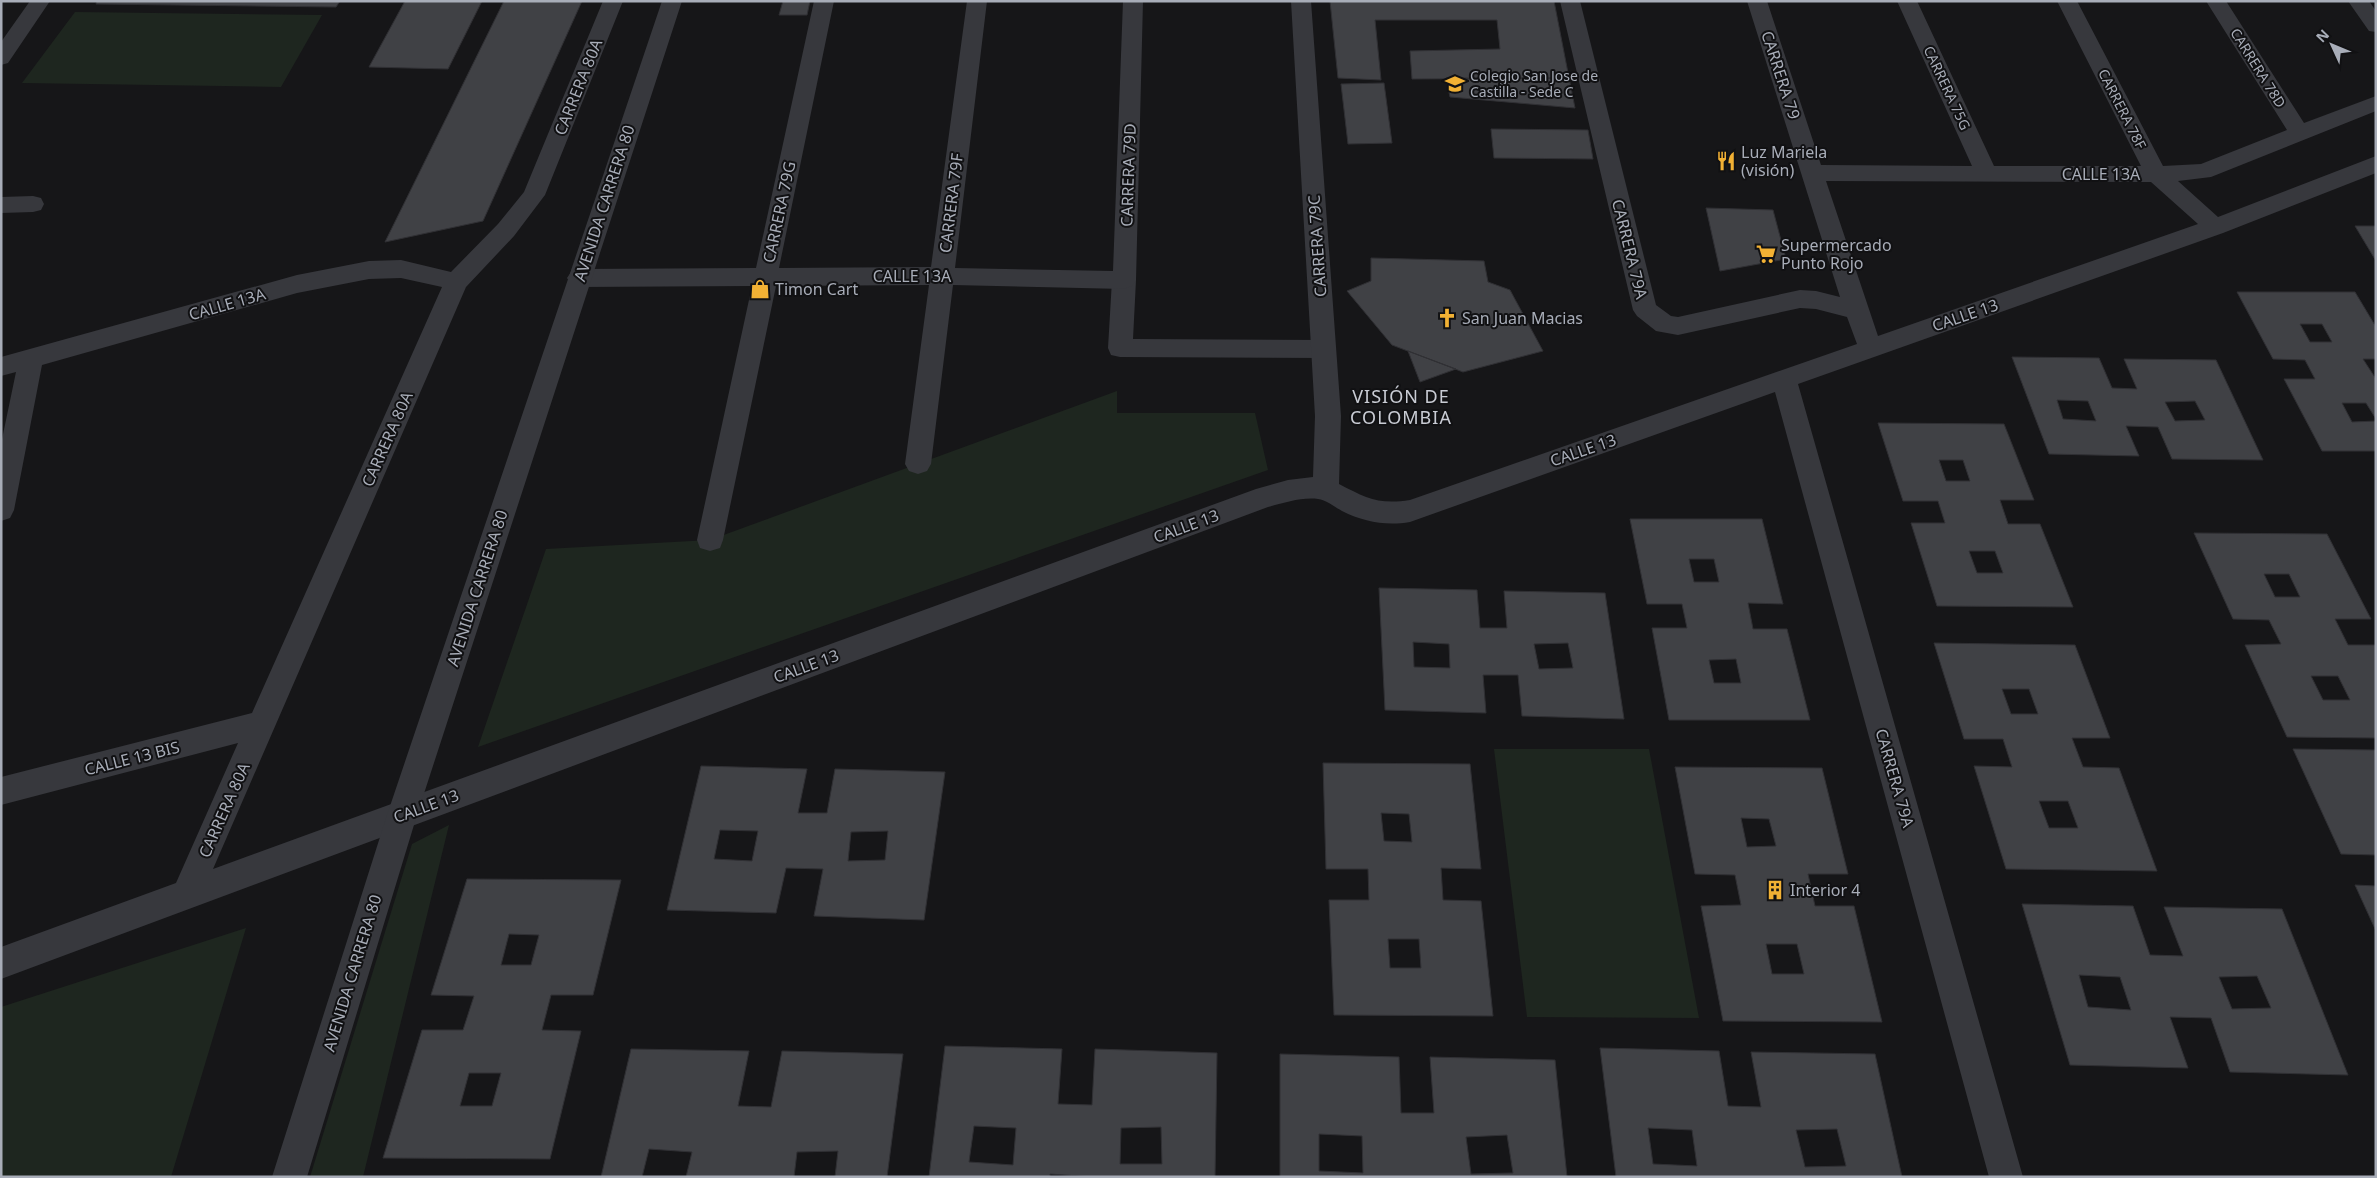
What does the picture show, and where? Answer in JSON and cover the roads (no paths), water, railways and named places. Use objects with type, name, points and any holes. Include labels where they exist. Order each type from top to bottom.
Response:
[{"type":"street","points":[[1,58],[40,1]]},
{"type":"street","name":"CARRERA 80A","points":[[186,894],[456,282],[506,230],[534,195],[612,1]]},
{"type":"street","name":"AVENIDA CARRERA 80","points":[[289,1177],[402,815],[672,1]]},
{"type":"street","name":"CARRERA 79G","points":[[710,540],[824,1]]},
{"type":"street","name":"CARRERA 79F","points":[[918,464],[976,1]]},
{"type":"street","name":"CARRERA 79D","points":[[1133,1],[1120,348],[1324,348]]},
{"type":"street","name":"CARRERA 79C","points":[[1301,1],[1328,416],[1326,490]]},
{"type":"street","name":"CARRERA 79A","points":[[1570,1],[1645,310],[1665,325],[1678,326],[1800,299],[1816,300],[1856,310]]},
{"type":"street","name":"CARRERA 79","points":[[1757,1],[1856,310],[1871,348]]},
{"type":"street","name":"CARRERA 75G","points":[[1907,1],[1987,174]]},
{"type":"street","name":"CARRERA 78F","points":[[2066,1],[2156,174],[2215,227]]},
{"type":"street","name":"CARRERA 78D","points":[[2216,1],[2300,134]]},
{"type":"street","points":[[2358,1],[2376,26]]},
{"type":"street","name":"CALLE 13A","points":[[1813,173],[2156,174],[2203,172],[2376,103]]},
{"type":"street","name":"CALLE 13","points":[[1,963],[1265,497],[1292,490],[1326,490],[1374,513],[1392,514],[1410,511],[2215,227],[2376,164]]},
{"type":"street","points":[[1,205],[33,204]]},
{"type":"street","name":"CALLE 13A","points":[[1,367],[297,284],[369,270],[402,269],[456,282]]},
{"type":"street","name":"CALLE 13A","points":[[580,278],[942,276],[1124,280]]},
{"type":"street","points":[[1,510],[31,358]]},
{"type":"street","name":"CARRERA 79A","points":[[1784,379],[2006,1177]]},
{"type":"street","name":"CALLE 13 BIS","points":[[1,791],[262,724]]},
{"type":"place","name":"Colegio San Jose de Castilla - Sede C","points":[[1455,84]]},
{"type":"place","name":"Luz Mariela (visión)","points":[[1726,161]]},
{"type":"place","name":"Supermercado Punto Rojo","points":[[1766,254]]},
{"type":"place","name":"Timon Cart","points":[[760,289]]},
{"type":"place","name":"San Juan Macias","points":[[1447,318]]},
{"type":"place","name":"Interior 4","points":[[1775,890]]},
{"type":"district","name":"VISIÓN DE COLOMBIA","points":[[1401,407]]}]
